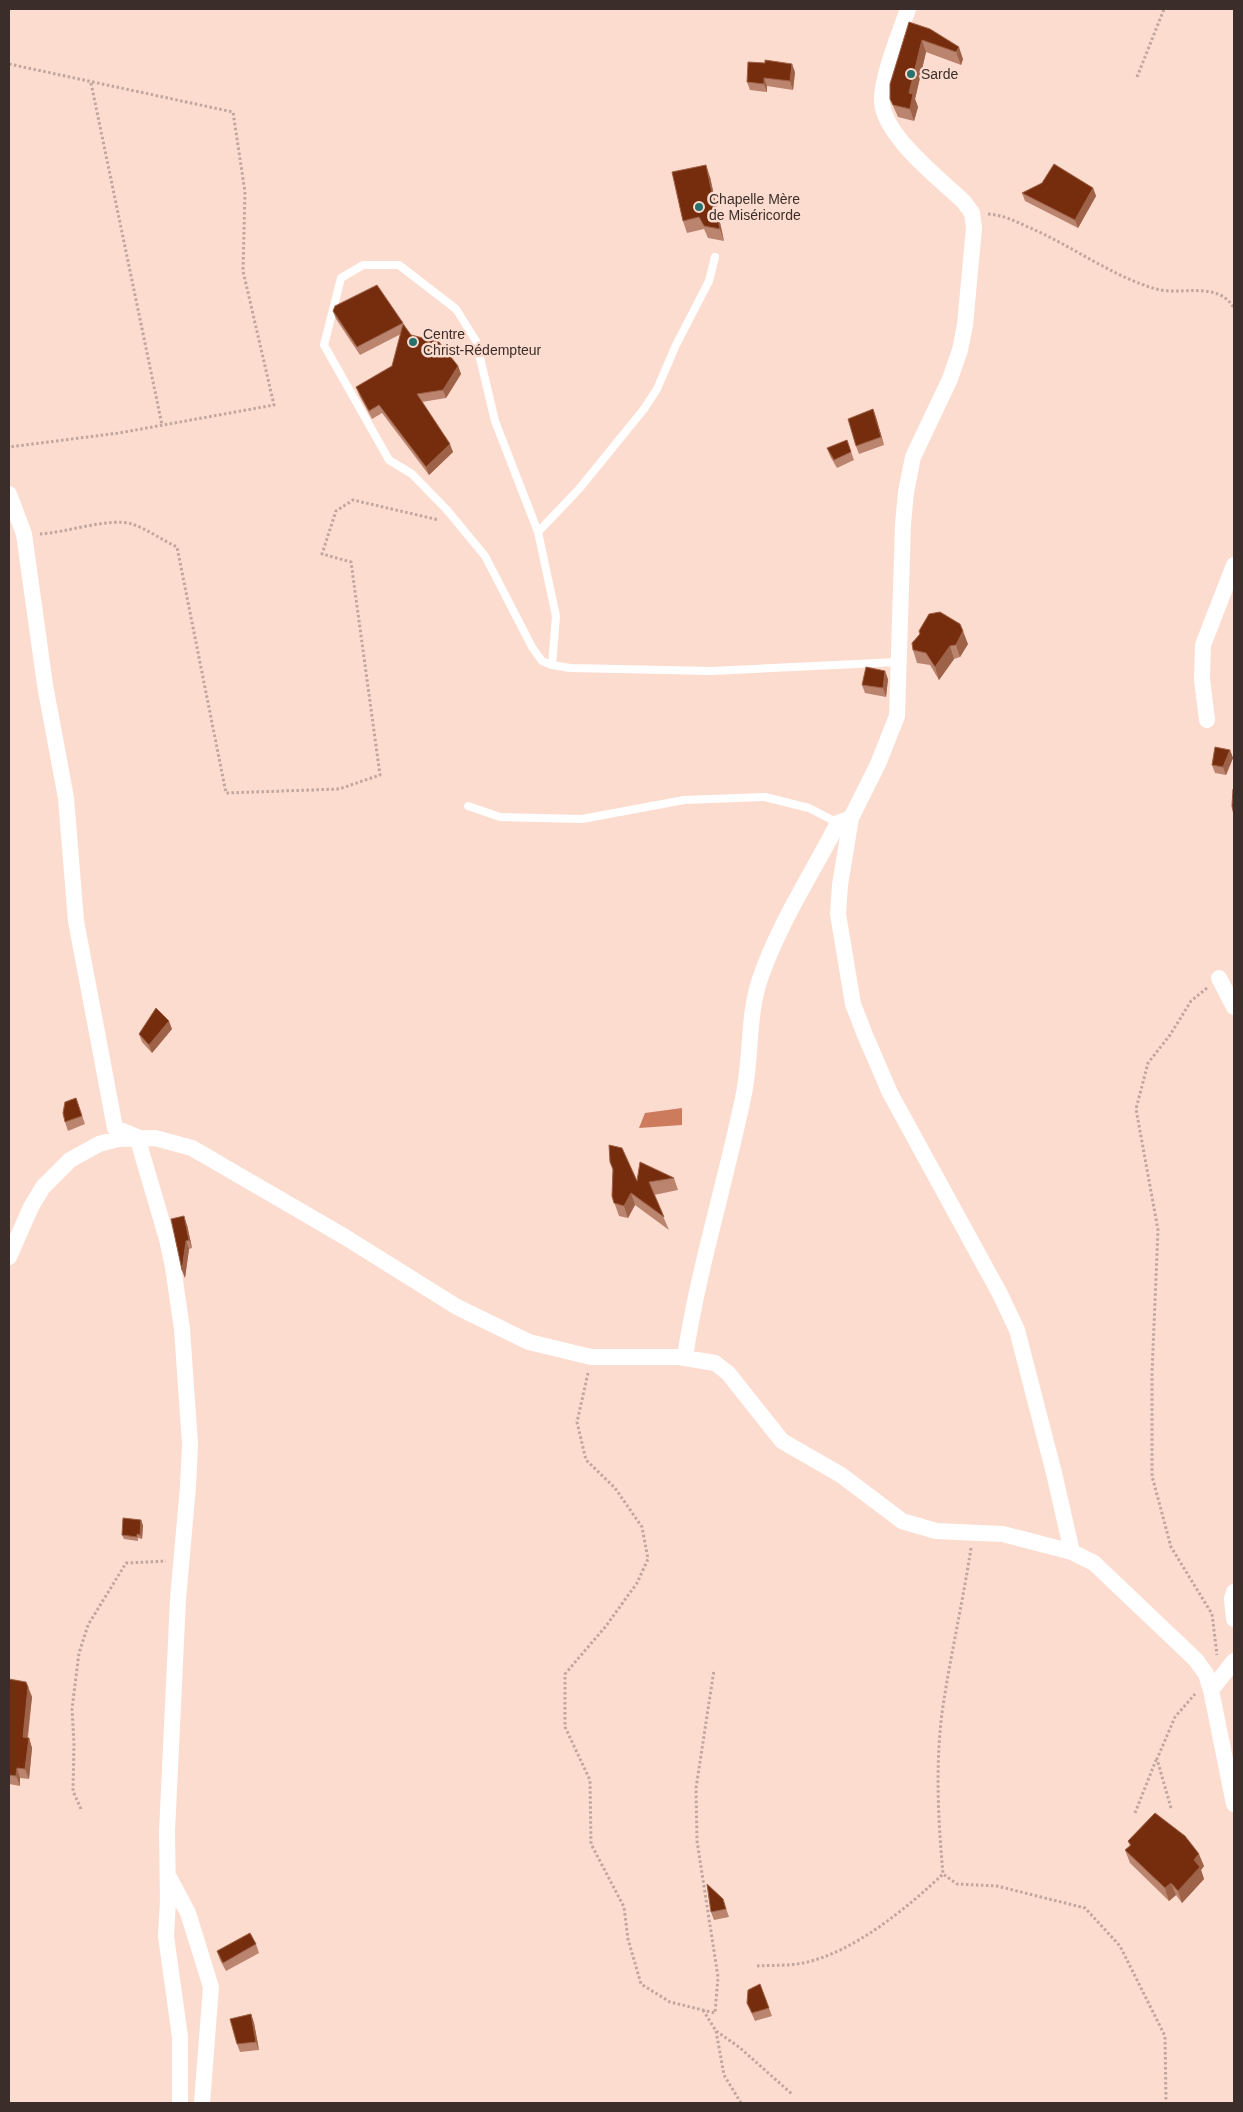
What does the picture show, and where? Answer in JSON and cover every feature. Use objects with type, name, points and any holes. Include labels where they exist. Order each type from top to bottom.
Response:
[{"type":"street","points":[[685,1358],[708,1248],[744,1097],[754,1000],[760,978],[791,907],[878,764],[897,716],[903,524],[906,492],[913,457],[950,379],[960,350],[974,246],[972,214],[964,202],[902,141],[883,109],[882,100],[885,82],[908,9]]},
{"type":"street","points":[[9,494],[24,534],[45,685],[66,798],[76,922],[106,1088],[116,1128],[137,1137]]},
{"type":"street","points":[[1207,720],[1202,679],[1203,645],[1234,565]]},
{"type":"street","points":[[844,820],[838,914],[853,1004],[890,1093],[1000,1294],[1016,1330],[1026,1358],[1072,1552]]},
{"type":"street","points":[[1220,978],[1234,1007]]},
{"type":"street","points":[[137,1137],[167,1239],[182,1329],[190,1444],[181,1560],[167,1809],[168,1874],[166,1936],[180,2037],[180,2103]]},
{"type":"street","points":[[9,1257],[30,1207],[43,1187],[70,1160],[99,1144],[137,1137],[155,1138],[192,1148],[345,1237],[457,1307],[529,1342],[591,1357],[685,1358],[715,1363],[728,1373],[782,1441],[841,1475],[902,1521],[936,1530],[1003,1534],[1072,1552],[1094,1564],[1196,1660],[1216,1685],[1234,1804]]},
{"type":"street","points":[[1234,1592],[1232,1599],[1234,1619]]},
{"type":"street","points":[[1216,1685],[1234,1661]]},
{"type":"street","points":[[168,1874],[188,1913],[210,1987],[202,2103]]},
{"type":"lane","points":[[538,532],[579,489],[644,409],[657,390],[676,344],[709,281],[715,257]]},
{"type":"lane","points":[[552,665],[556,616],[538,532],[495,421],[476,341],[456,309],[399,265],[363,265],[341,278],[324,346],[388,460],[412,474],[485,556],[532,647],[542,660],[552,665],[570,668],[712,671],[898,662]]},
{"type":"lane","points":[[468,806],[500,817],[582,819],[684,800],[765,798],[810,808],[844,820]]},
{"type":"path","points":[[1137,77],[1164,9]]},
{"type":"path","points":[[9,64],[233,112],[245,192],[243,271],[274,405],[119,433],[9,447]]},
{"type":"path","points":[[91,83],[162,424]]},
{"type":"path","points":[[972,214],[1000,215],[1157,289],[1210,290],[1230,301],[1234,308]]},
{"type":"path","points":[[24,534],[57,533],[92,525],[131,523],[177,547],[226,793],[338,790],[380,775],[351,562],[322,554],[336,511],[353,500],[457,523]]},
{"type":"path","points":[[1135,1813],[1175,1717],[1198,1690],[1216,1685],[1212,1614],[1171,1546],[1152,1476],[1152,1373],[1158,1230],[1136,1109],[1148,1063],[1170,1035],[1191,1001],[1220,978]]},
{"type":"path","points":[[591,1357],[577,1422],[586,1460],[614,1488],[642,1527],[648,1559],[637,1583],[606,1626],[565,1674],[565,1727],[590,1780],[591,1844],[624,1907],[628,1939],[642,1984],[670,2002],[715,2013],[718,1976],[697,1841],[696,1788],[714,1670]]},
{"type":"path","points":[[974,1533],[941,1726],[940,1837],[943,1874],[957,1884],[997,1886],[1085,1908],[1120,1946],[1165,2036],[1166,2103]]},
{"type":"path","points":[[80,1809],[73,1791],[74,1743],[72,1709],[78,1653],[88,1625],[126,1563],[181,1560]]},
{"type":"path","points":[[1157,1759],[1171,1808]]},
{"type":"path","points":[[757,1966],[802,1963],[826,1956],[890,1918],[943,1874]]},
{"type":"path","points":[[702,2009],[716,2031],[724,2075],[740,2103]]},
{"type":"path","points":[[716,2031],[739,2047],[793,2095]]},
{"type":"shaded area","points":[[682,1108],[682,1125],[639,1128],[645,1113]]},
{"type":"building","points":[[909,22],[930,29],[959,47],[956,52],[922,40],[909,93],[913,94],[910,109],[893,105],[890,99],[890,84]]},
{"type":"building","points":[[765,60],[792,64],[790,81],[764,78],[764,84],[747,82],[748,62],[765,63]]},
{"type":"building","points":[[1054,164],[1093,188],[1075,220],[1022,193],[1042,183]]},
{"type":"building","name":"Chapelle Mère de Miséricorde","points":[[706,165],[720,229],[704,226],[699,217],[683,221],[672,172]]},
{"type":"building","points":[[377,285],[403,323],[357,347],[333,311],[335,306]]},
{"type":"building","points":[[403,324],[411,335],[439,342],[458,366],[443,390],[417,394],[450,444],[426,467],[379,405],[369,411],[356,387],[392,366]]},
{"type":"building","points":[[873,409],[881,437],[856,446],[848,419]]},
{"type":"building","points":[[847,440],[851,452],[834,460],[827,448]]},
{"type":"building","points":[[940,612],[960,624],[963,631],[956,645],[950,646],[935,667],[926,653],[913,650],[912,643],[920,634],[919,631],[929,614]]},
{"type":"building","points":[[866,667],[885,671],[883,688],[862,685]]},
{"type":"building","points":[[1215,747],[1230,750],[1223,767],[1212,765]]},
{"type":"building","points":[[1234,788],[1234,815],[1232,806]]},
{"type":"building","points":[[156,1008],[169,1021],[149,1045],[139,1034]]},
{"type":"building","points":[[76,1098],[82,1116],[65,1122],[63,1113],[65,1102]]},
{"type":"building","points":[[609,1145],[622,1148],[637,1181],[640,1162],[674,1178],[649,1182],[664,1217],[631,1193],[624,1206],[614,1203],[612,1196],[613,1169],[610,1162]]},
{"type":"building","points":[[184,1216],[189,1240],[186,1241],[182,1270],[171,1219]]},
{"type":"building","points":[[123,1518],[141,1520],[140,1535],[137,1534],[137,1537],[122,1535]]},
{"type":"building","points":[[9,1679],[26,1682],[28,1687],[23,1737],[29,1738],[25,1769],[17,1768],[16,1776],[9,1775]]},
{"type":"building","points":[[1155,1813],[1185,1836],[1199,1854],[1194,1860],[1200,1867],[1178,1891],[1171,1883],[1165,1888],[1125,1850],[1131,1845],[1128,1841]]},
{"type":"building","points":[[707,1884],[723,1899],[726,1909],[711,1912]]},
{"type":"building","points":[[250,1933],[256,1944],[223,1963],[217,1951]]},
{"type":"building","points":[[760,1984],[769,2008],[752,2013],[747,2003],[748,1990]]},
{"type":"building","points":[[251,2014],[256,2042],[237,2044],[230,2019]]},
{"type":"place","name":"Sarde","points":[[911,74]]},
{"type":"place","name":"Chapelle Mère de Miséricorde","points":[[699,207]]},
{"type":"place","name":"Centre Christ-Rédempteur","points":[[413,342]]}]
